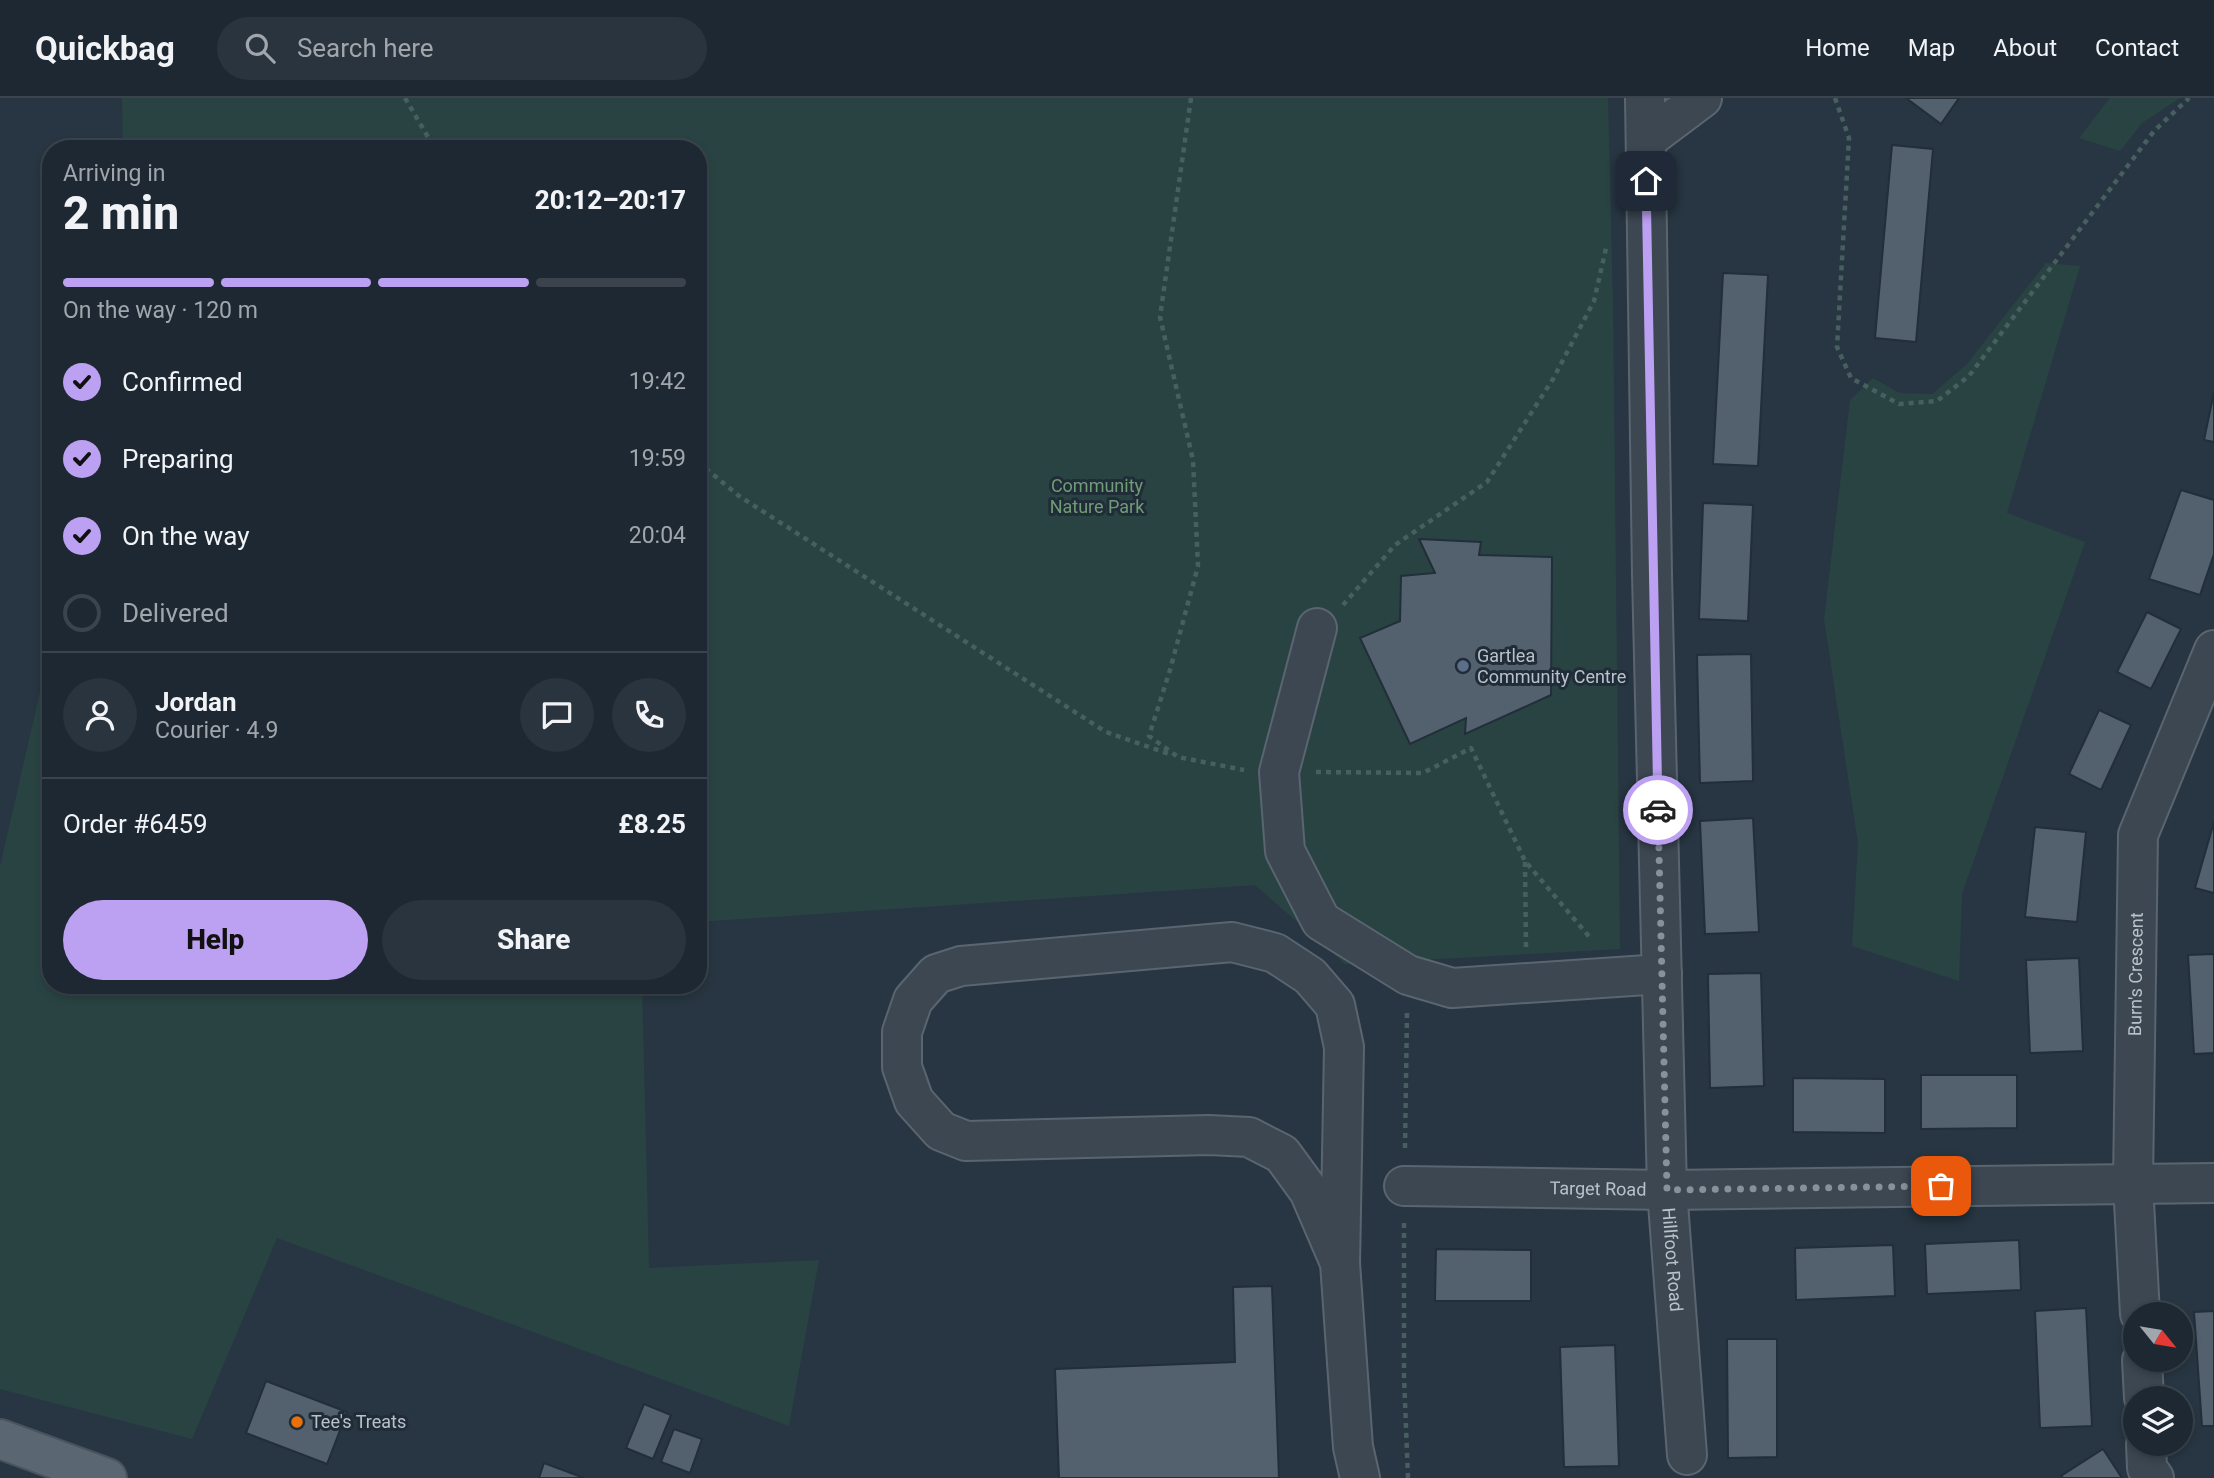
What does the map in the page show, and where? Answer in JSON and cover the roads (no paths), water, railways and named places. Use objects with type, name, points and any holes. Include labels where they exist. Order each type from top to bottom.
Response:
[{"type":"main road","points":[[0,1439],[107,1478]]},
{"type":"street","name":"Hillfoot Road","points":[[1645,98],[1652,589],[1667,1190],[1687,1455]]},
{"type":"street","points":[[1646,140],[1702,98]]},
{"type":"street","points":[[1317,628],[1279,772],[1285,851],[1321,921],[1408,975],[1452,988],[1662,974]]},
{"type":"street","name":"Burn's Crescent","points":[[2139,1302],[2133,1183],[2138,835],[2214,650]]},
{"type":"street","points":[[1340,1263],[1309,1191],[1282,1154],[1249,1137],[1209,1135],[966,1142],[941,1131],[914,1101],[902,1067],[902,1032],[913,1000],[936,974],[961,966],[1232,943],[1275,953],[1310,976],[1335,1005],[1344,1047],[1340,1263],[1356,1463]]},
{"type":"street","name":"Target Road","points":[[1404,1186],[1667,1190],[2214,1183]]},
{"type":"street","points":[[2146,1456],[2147,1468],[2154,1478]]},
{"type":"place","name":"Gartlea Community Centre","points":[[1463,666]]},
{"type":"place","name":"Tee's Treats","points":[[297,1422]]},
{"type":"park label","name":"Community Nature Park","points":[[1097,496]]}]
